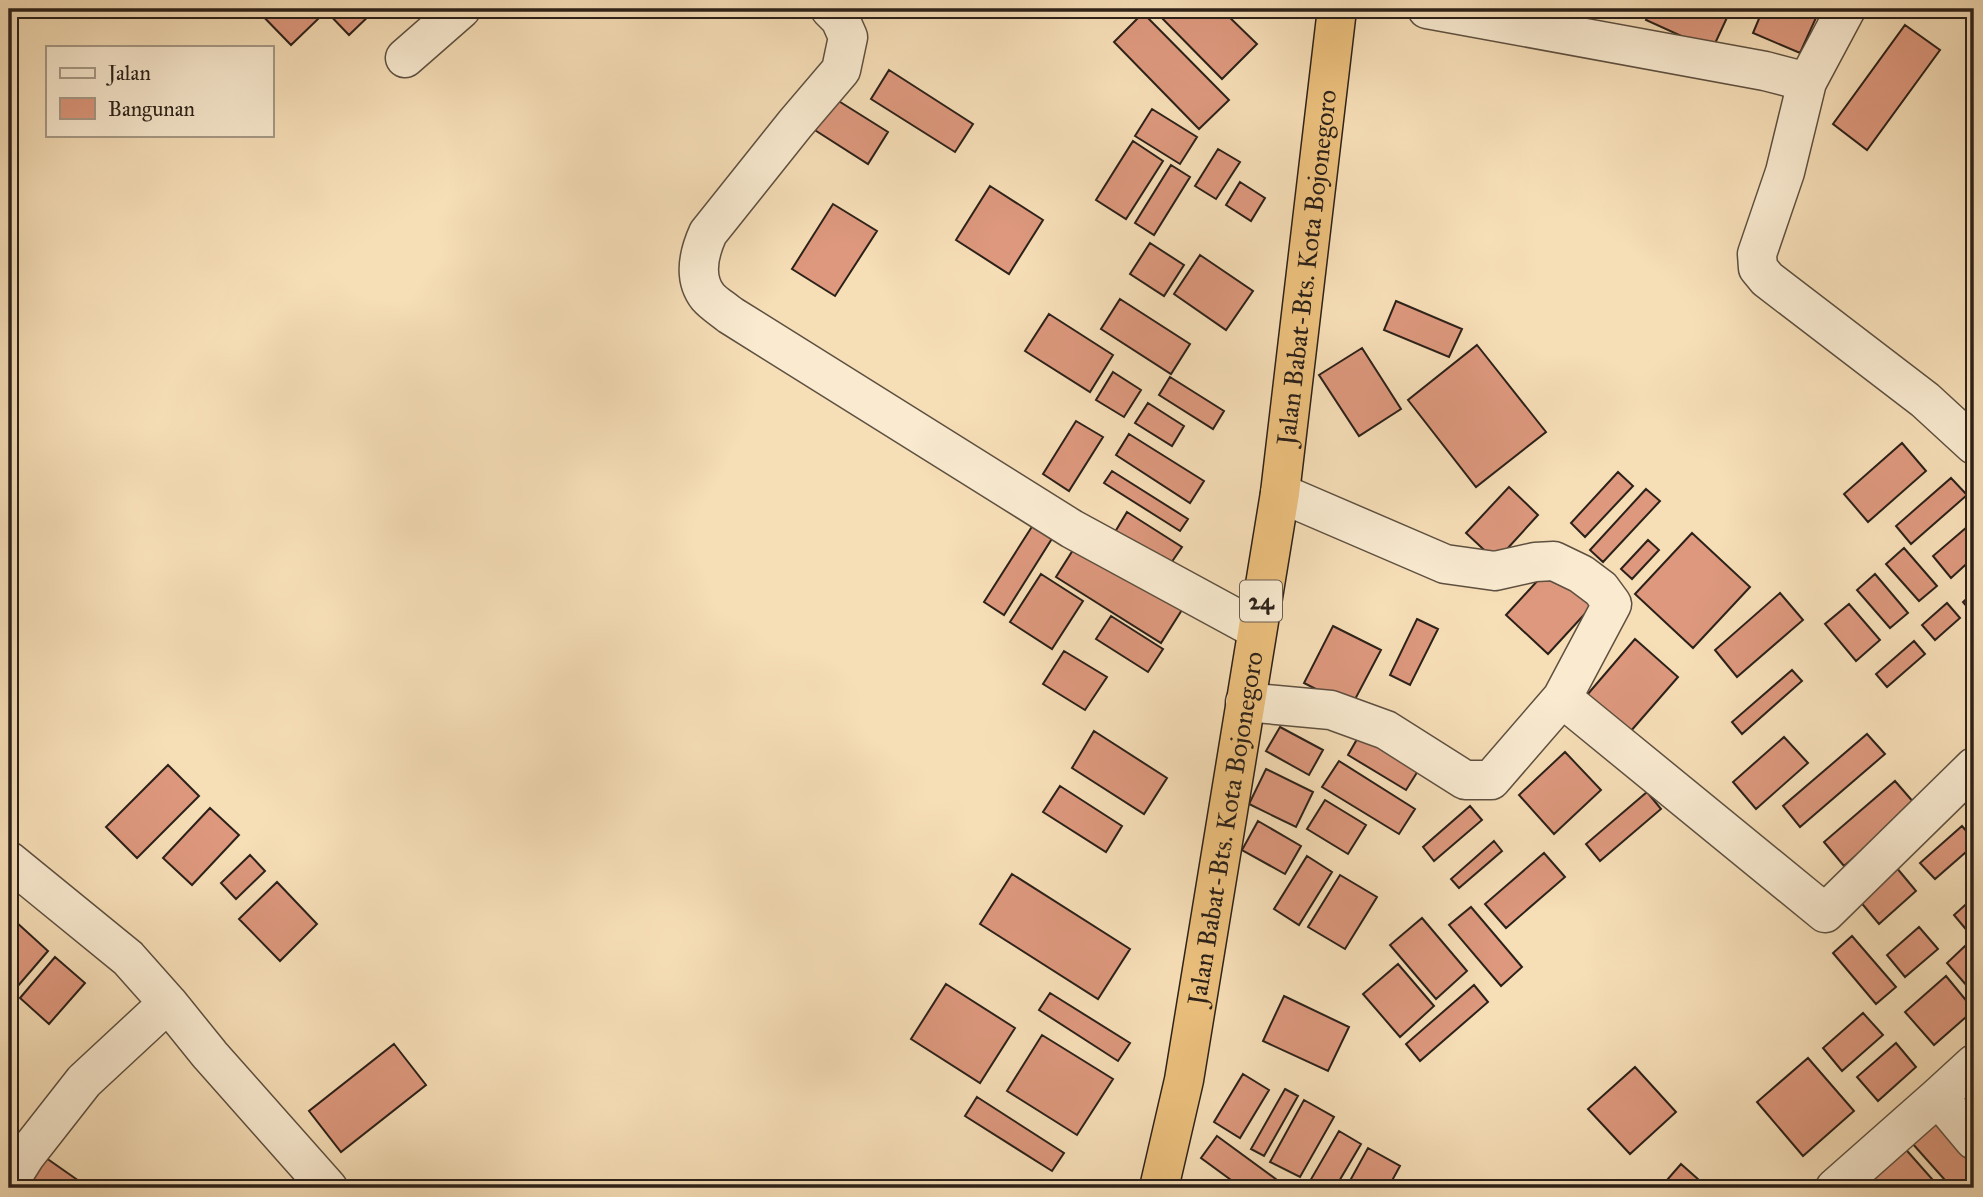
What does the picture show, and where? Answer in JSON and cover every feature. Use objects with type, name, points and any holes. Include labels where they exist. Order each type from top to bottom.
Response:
[{"type":"highway","name":"Jalan Babat-Bts. Kota Bojonegoro","points":[[1159,1188],[1184,1080],[1280,493],[1337,9]]},
{"type":"street","points":[[405,58],[461,9]]},
{"type":"street","points":[[830,9],[840,19],[848,37],[841,70],[708,233],[699,252],[699,276],[707,296],[742,322],[1072,529],[1256,629]]},
{"type":"street","points":[[1427,9],[1752,69],[1807,82]]},
{"type":"street","points":[[1846,9],[1807,82],[1785,172],[1757,254],[1758,268],[1768,279],[1925,400],[1974,445]]},
{"type":"street","points":[[1245,702],[1331,710],[1386,730],[1465,780],[1491,780],[1562,698],[1612,604],[1601,589],[1581,574],[1554,561],[1535,562],[1495,571],[1445,565],[1280,493]]},
{"type":"street","points":[[1562,698],[1825,913],[1974,767]]},
{"type":"street","points":[[9,861],[128,958],[328,1188]]},
{"type":"street","points":[[9,1182],[26,1155],[84,1081],[168,1003]]},
{"type":"street","points":[[1835,1188],[1974,1064]]},
{"type":"street","points":[[1938,1097],[1974,1140]]},
{"type":"building","points":[[256,9],[308,9],[318,19],[291,45]]},
{"type":"building","points":[[324,9],[376,9],[349,35]]},
{"type":"building","points":[[1153,9],[1221,9],[1257,44],[1222,79]]},
{"type":"building","points":[[1651,9],[1731,9],[1712,50],[1646,20]]},
{"type":"building","points":[[1763,9],[1820,9],[1800,53],[1753,33]]},
{"type":"building","points":[[1143,13],[1229,100],[1199,129],[1114,42]]},
{"type":"building","points":[[1905,25],[1940,50],[1867,150],[1833,124]]},
{"type":"building","points":[[889,70],[973,124],[955,152],[871,99]]},
{"type":"building","points":[[829,95],[888,132],[868,164],[810,127]]},
{"type":"building","points":[[1152,109],[1197,137],[1180,164],[1135,136]]},
{"type":"building","points":[[1133,141],[1163,161],[1126,219],[1096,200]]},
{"type":"building","points":[[1218,149],[1240,162],[1216,199],[1195,186]]},
{"type":"building","points":[[1171,165],[1190,177],[1154,235],[1135,223]]},
{"type":"building","points":[[1240,182],[1265,198],[1251,221],[1226,205]]},
{"type":"building","points":[[990,186],[1043,220],[1009,274],[956,240]]},
{"type":"building","points":[[833,204],[877,231],[835,296],[792,269]]},
{"type":"building","points":[[1150,243],[1184,265],[1164,296],[1130,274]]},
{"type":"building","points":[[1200,255],[1253,291],[1226,330],[1174,294]]},
{"type":"building","points":[[1120,299],[1190,344],[1171,374],[1101,329]]},
{"type":"building","points":[[1396,301],[1462,329],[1449,357],[1384,330]]},
{"type":"building","points":[[1049,314],[1113,355],[1090,392],[1025,351]]},
{"type":"building","points":[[1477,345],[1546,432],[1476,487],[1408,400]]},
{"type":"building","points":[[1362,348],[1401,409],[1359,436],[1319,375]]},
{"type":"building","points":[[1113,372],[1141,390],[1124,417],[1096,400]]},
{"type":"building","points":[[1170,377],[1224,411],[1213,429],[1159,395]]},
{"type":"building","points":[[1148,403],[1184,426],[1172,446],[1135,423]]},
{"type":"building","points":[[1076,421],[1103,437],[1069,491],[1043,474]]},
{"type":"building","points":[[1129,434],[1204,481],[1190,503],[1116,455]]},
{"type":"building","points":[[1902,443],[1926,471],[1868,522],[1844,494]]},
{"type":"building","points":[[1112,471],[1188,519],[1180,531],[1104,483]]},
{"type":"building","points":[[1618,472],[1633,486],[1585,537],[1571,523]]},
{"type":"building","points":[[1951,478],[1967,495],[1911,544],[1896,526]]},
{"type":"building","points":[[1509,487],[1538,515],[1496,561],[1466,533]]},
{"type":"building","points":[[1646,489],[1660,501],[1603,562],[1590,550]]},
{"type":"building","points":[[1127,512],[1182,547],[1169,566],[1115,532]]},
{"type":"building","points":[[1974,521],[1974,557],[1951,578],[1933,556]]},
{"type":"building","points":[[1033,525],[1053,537],[1004,615],[984,602]]},
{"type":"building","points":[[1692,533],[1750,587],[1693,648],[1635,594]]},
{"type":"building","points":[[1080,539],[1185,605],[1161,643],[1056,577]]},
{"type":"building","points":[[1648,540],[1659,550],[1632,579],[1621,569]]},
{"type":"building","points":[[1904,548],[1937,586],[1919,601],[1886,564]]},
{"type":"building","points":[[1551,566],[1593,605],[1548,654],[1506,615]]},
{"type":"building","points":[[1041,574],[1083,601],[1052,649],[1010,622]]},
{"type":"building","points":[[1875,574],[1908,613],[1890,628],[1857,590]]},
{"type":"building","points":[[1974,592],[1974,615],[1963,602]]},
{"type":"building","points":[[1780,593],[1803,620],[1737,677],[1715,650]]},
{"type":"building","points":[[1947,603],[1960,618],[1935,640],[1922,625]]},
{"type":"building","points":[[1849,604],[1880,640],[1856,661],[1825,624]]},
{"type":"building","points":[[1111,616],[1163,649],[1148,672],[1096,639]]},
{"type":"building","points":[[1417,619],[1438,629],[1410,685],[1390,675]]},
{"type":"building","points":[[1333,626],[1381,650],[1351,707],[1304,683]]},
{"type":"building","points":[[1635,639],[1678,677],[1630,732],[1587,695]]},
{"type":"building","points":[[1914,641],[1925,654],[1887,687],[1876,674]]},
{"type":"building","points":[[1064,651],[1107,677],[1085,710],[1043,684]]},
{"type":"building","points":[[1792,670],[1802,681],[1742,734],[1732,722]]},
{"type":"building","points":[[1280,727],[1323,750],[1309,775],[1266,751]]},
{"type":"building","points":[[1364,727],[1423,763],[1406,790],[1348,755]]},
{"type":"building","points":[[1094,731],[1167,778],[1144,814],[1072,768]]},
{"type":"building","points":[[1867,734],[1885,754],[1800,827],[1783,806]]},
{"type":"building","points":[[1784,737],[1808,763],[1756,809],[1733,782]]},
{"type":"building","points":[[1565,752],[1601,790],[1554,834],[1519,795]]},
{"type":"building","points":[[1339,761],[1415,809],[1399,834],[1322,787]]},
{"type":"building","points":[[168,765],[199,796],[137,858],[106,827]]},
{"type":"building","points":[[1266,769],[1313,792],[1296,827],[1249,804]]},
{"type":"building","points":[[1895,781],[1915,804],[1844,866],[1824,842]]},
{"type":"building","points":[[1060,786],[1122,826],[1106,852],[1043,812]]},
{"type":"building","points":[[1647,792],[1661,809],[1600,861],[1586,844]]},
{"type":"building","points":[[1325,800],[1366,825],[1348,854],[1307,829]]},
{"type":"building","points":[[1470,806],[1482,820],[1434,861],[1423,847]]},
{"type":"building","points":[[210,808],[239,835],[192,885],[163,858]]},
{"type":"building","points":[[1258,821],[1301,846],[1285,874],[1242,850]]},
{"type":"building","points":[[1962,826],[1974,840],[1974,845],[1935,879],[1920,863]]},
{"type":"building","points":[[1494,841],[1502,851],[1459,888],[1451,879]]},
{"type":"building","points":[[1544,853],[1565,877],[1506,928],[1485,904]]},
{"type":"building","points":[[250,855],[265,871],[236,899],[221,883]]},
{"type":"building","points":[[1307,856],[1332,872],[1299,925],[1274,909]]},
{"type":"building","points":[[1896,867],[1916,891],[1879,924],[1859,900]]},
{"type":"building","points":[[1012,874],[1130,949],[1098,999],[980,924]]},
{"type":"building","points":[[1340,875],[1377,897],[1345,949],[1308,927]]},
{"type":"building","points":[[277,882],[317,924],[280,961],[239,919]]},
{"type":"building","points":[[1974,897],[1974,939],[1954,915]]},
{"type":"building","points":[[1471,907],[1522,967],[1501,986],[1449,925]]},
{"type":"building","points":[[1422,918],[1467,971],[1436,999],[1390,945]]},
{"type":"building","points":[[15,921],[48,951],[11,994],[9,928]]},
{"type":"building","points":[[1919,927],[1938,949],[1905,977],[1887,955]]},
{"type":"building","points":[[1852,936],[1896,987],[1876,1004],[1833,953]]},
{"type":"building","points":[[1965,946],[1974,957],[1974,994],[1947,963]]},
{"type":"building","points":[[55,957],[85,983],[49,1024],[20,998]]},
{"type":"building","points":[[1398,964],[1434,1006],[1400,1037],[1363,994]]},
{"type":"building","points":[[1946,976],[1974,1010],[1934,1045],[1905,1012]]},
{"type":"building","points":[[946,984],[1015,1028],[980,1083],[911,1039]]},
{"type":"building","points":[[1474,985],[1488,1002],[1420,1061],[1406,1044]]},
{"type":"building","points":[[1050,993],[1130,1043],[1118,1061],[1039,1010]]},
{"type":"building","points":[[1284,996],[1349,1027],[1328,1071],[1263,1041]]},
{"type":"building","points":[[1863,1013],[1883,1035],[1842,1071],[1823,1048]]},
{"type":"building","points":[[1042,1035],[1113,1079],[1077,1135],[1007,1091]]},
{"type":"building","points":[[1896,1043],[1916,1067],[1878,1101],[1857,1077]]},
{"type":"building","points":[[394,1044],[426,1085],[341,1152],[309,1111]]},
{"type":"building","points":[[1808,1058],[1854,1111],[1803,1156],[1757,1102]]},
{"type":"building","points":[[1635,1067],[1676,1112],[1630,1154],[1588,1109]]},
{"type":"building","points":[[1243,1074],[1269,1090],[1240,1138],[1214,1122]]},
{"type":"building","points":[[1285,1089],[1298,1096],[1264,1156],[1251,1149]]},
{"type":"building","points":[[977,1097],[1064,1153],[1052,1171],[965,1116]]},
{"type":"building","points":[[1304,1100],[1334,1117],[1300,1177],[1270,1162]]},
{"type":"building","points":[[1933,1109],[1974,1157],[1974,1180],[1964,1188],[1952,1188],[1904,1134]]},
{"type":"building","points":[[1339,1131],[1361,1144],[1335,1188],[1323,1188],[1310,1181]]},
{"type":"building","points":[[1217,1136],[1288,1188],[1242,1188],[1201,1158]]},
{"type":"building","points":[[1901,1144],[1940,1188],[1865,1188],[1858,1180]]},
{"type":"building","points":[[1368,1148],[1400,1166],[1388,1188],[1346,1188]]},
{"type":"building","points":[[39,1153],[89,1188],[29,1188],[19,1181]]},
{"type":"building","points":[[1681,1164],[1708,1188],[1660,1188]]},
{"type":"railway","points":[[9,30],[15,9]]}]
